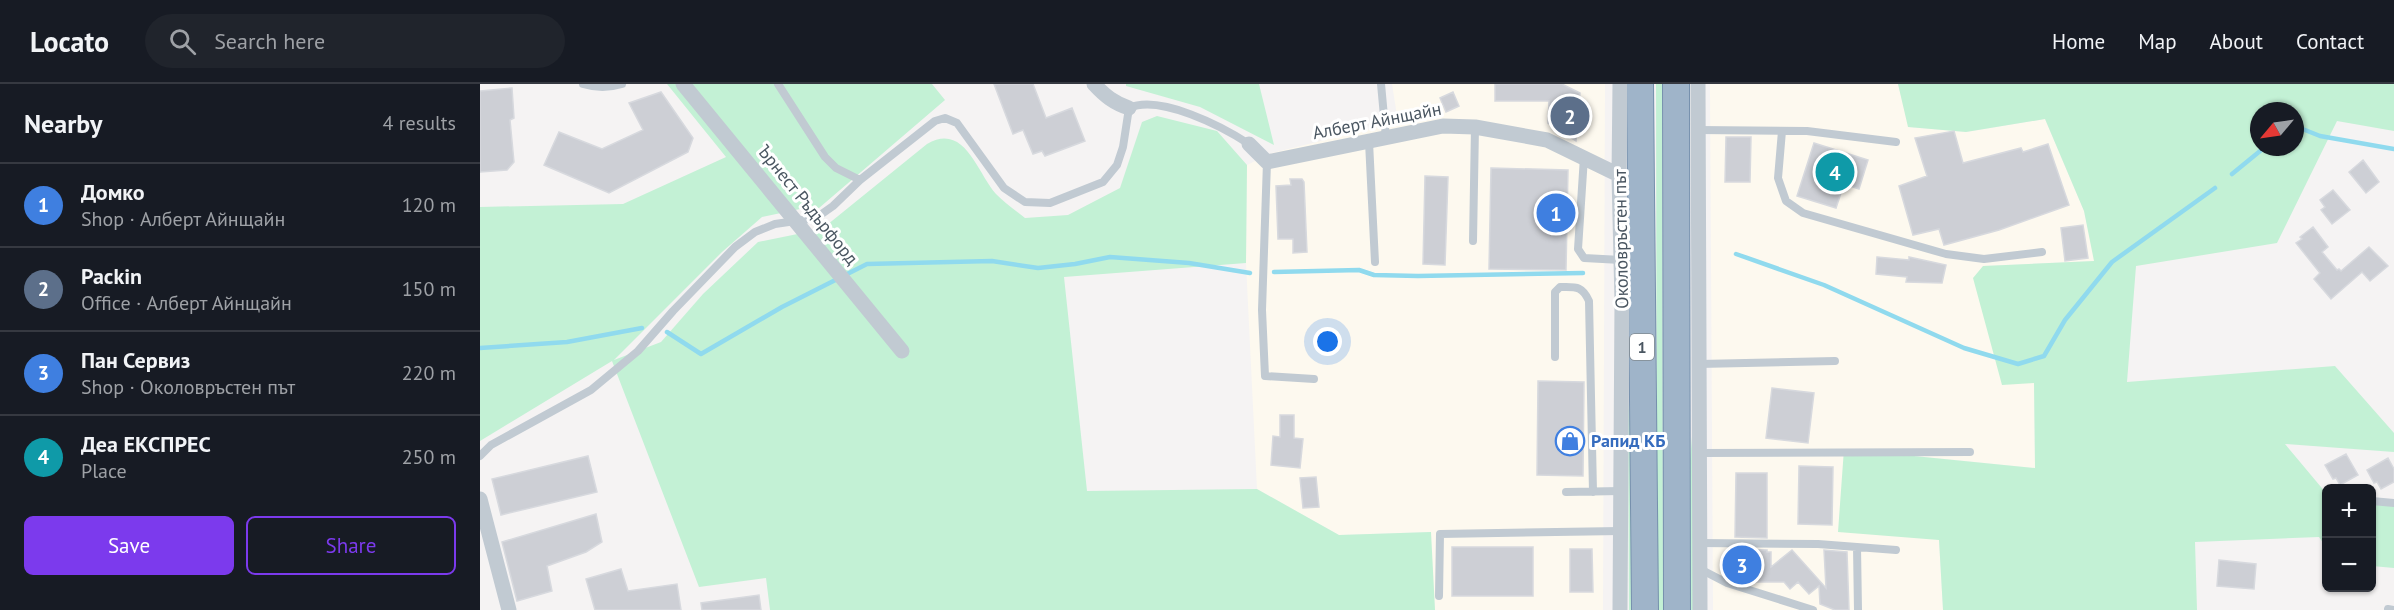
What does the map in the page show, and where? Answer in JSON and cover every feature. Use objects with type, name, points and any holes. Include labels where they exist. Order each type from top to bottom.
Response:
[{"type":"highway","name":"Околовръстен път","points":[[1641,84],[1645,610]]},
{"type":"highway","name":"1","points":[[1676,84],[1677,610]]},
{"type":"street","name":"Ърнест Ръдърфорд","points":[[683,84],[902,351]]},
{"type":"street","points":[[1094,84],[1117,104],[1129,108]]},
{"type":"street","name":"Околовръстен път","points":[[1620,84],[1620,610]]},
{"type":"street","points":[[1698,84],[1700,610]]},
{"type":"street","name":"Алберт Айнщайн","points":[[1267,162],[1443,126],[1475,127],[1547,140],[1619,175]]},
{"type":"street","points":[[1249,144],[1267,162]]},
{"type":"street","points":[[480,499],[509,610]]},
{"type":"lane","points":[[583,84],[592,87],[612,87],[622,84]]},
{"type":"lane","points":[[778,84],[825,157],[836,168],[860,180]]},
{"type":"lane","points":[[1381,84],[1386,138]]},
{"type":"lane","points":[[480,456],[491,445],[591,390],[638,351],[720,263],[755,232],[775,224],[816,218],[935,121],[945,118],[957,123],[1004,188],[1024,202],[1050,203],[1103,182],[1117,165],[1123,147],[1129,108],[1143,105],[1176,110],[1221,126],[1249,144]]},
{"type":"lane","points":[[1473,241],[1475,127]]},
{"type":"lane","points":[[1698,130],[1807,131],[1896,142]]},
{"type":"lane","points":[[1782,131],[1778,178],[1786,201],[1803,213],[1946,254],[1984,259],[2042,252]]},
{"type":"lane","points":[[1370,142],[1375,262]]},
{"type":"lane","points":[[1584,156],[1578,249],[1584,258],[1621,260]]},
{"type":"lane","points":[[1267,162],[1262,310],[1265,376],[1314,379]]},
{"type":"lane","points":[[1555,357],[1555,292],[1560,287],[1577,287],[1585,292],[1588,301],[1593,492]]},
{"type":"lane","points":[[1699,364],[1835,361]]},
{"type":"lane","points":[[1701,453],[1970,452]]},
{"type":"lane","points":[[1566,492],[1620,491]]},
{"type":"lane","points":[[2376,501],[2394,503]]},
{"type":"lane","points":[[1439,596],[1440,534],[1620,531]]},
{"type":"lane","points":[[1700,543],[1818,544],[1896,550]]},
{"type":"lane","points":[[1857,547],[1858,610]]},
{"type":"lane","points":[[1700,569],[1727,583],[1813,610]]},
{"type":"shaded area","points":[[1392,84],[1605,84],[1603,610],[1435,610],[1430,532],[1339,535],[1257,489],[1246,263],[1247,165],[1272,153],[1398,122]]},
{"type":"shaded area","points":[[1710,84],[1898,84],[1909,127],[1966,132],[2045,119],[2084,211],[2095,261],[1983,266],[2034,383],[2035,468],[1845,449],[1939,540],[1943,610],[1713,610]]},
{"type":"green space","points":[[667,84],[932,84],[945,100],[819,208],[800,209],[762,217],[722,252],[614,360],[661,342],[703,294],[758,242],[822,229],[927,144],[940,139],[951,140],[961,145],[969,153],[996,194],[1025,218],[1068,215],[1120,188],[1142,122],[1157,116],[1217,131],[1247,165],[1246,263],[1064,277],[1087,491],[1257,489],[1339,535],[1431,532],[1435,610],[770,610],[766,578],[699,587],[612,361],[480,441],[480,207],[623,204],[726,157]]},
{"type":"green space","points":[[1126,84],[1259,84],[1274,145],[1200,107],[1126,86]]},
{"type":"green space","points":[[1656,84],[1662,84],[1663,610],[1657,610]]},
{"type":"green space","points":[[1898,84],[2394,84],[2394,131],[2337,121],[2277,243],[2136,266],[2127,382],[2335,366],[2394,433],[2394,452],[2285,444],[2322,488],[2322,541],[2319,537],[2195,542],[2197,610],[1943,610],[1939,540],[1838,532],[1844,449],[2035,468],[2034,383],[2002,385],[1973,278],[1983,266],[2094,261],[2084,211],[2045,119],[1966,132],[1908,127]]},
{"type":"green space","points":[[1695,400],[1695,610],[1689,610],[1689,473]]},
{"type":"green space","points":[[1628,401],[1635,471],[1635,610],[1629,610]]},
{"type":"green space","points":[[2376,503],[2394,504],[2394,568],[2376,566]]},
{"type":"building","points":[[994,84],[1033,84],[1046,118],[1072,108],[1085,141],[1045,156],[1042,151],[1033,154],[1023,130],[1013,134]]},
{"type":"building","points":[[1495,84],[1562,84],[1580,93],[1576,141],[1548,123],[1549,101],[1495,101]]},
{"type":"building","points":[[512,88],[514,118],[510,120],[514,162],[507,170],[480,172],[480,91]]},
{"type":"building","points":[[661,92],[693,138],[688,152],[609,193],[544,165],[559,132],[602,149],[643,130],[629,103]]},
{"type":"building","points":[[1453,92],[1459,106],[1446,112],[1440,98]]},
{"type":"building","points":[[1954,131],[1963,163],[2021,148],[2023,152],[2048,144],[2069,205],[1999,230],[1944,245],[1939,229],[1913,235],[1899,186],[1927,176],[1915,138]]},
{"type":"building","points":[[1726,137],[1751,137],[1750,182],[1725,182]]},
{"type":"building","points":[[1814,143],[1868,160],[1859,189],[1844,184],[1836,208],[1797,196]]},
{"type":"building","points":[[2363,160],[2379,182],[2366,193],[2349,172]]},
{"type":"building","points":[[1491,168],[1568,170],[1566,270],[1489,269]]},
{"type":"building","points":[[1425,176],[1448,177],[1445,265],[1423,264]]},
{"type":"building","points":[[1290,179],[1302,179],[1304,182],[1307,252],[1293,253],[1293,239],[1278,239],[1276,186],[1291,185]]},
{"type":"building","points":[[2333,190],[2350,210],[2332,224],[2321,210],[2325,207],[2320,200]]},
{"type":"building","points":[[2083,225],[2088,258],[2065,261],[2061,228]]},
{"type":"building","points":[[2313,227],[2328,247],[2322,252],[2337,270],[2341,271],[2369,247],[2388,266],[2370,281],[2362,272],[2331,299],[2314,279],[2320,273],[2296,243]]},
{"type":"building","points":[[1877,257],[1909,260],[1909,257],[1946,265],[1942,283],[1906,282],[1907,277],[1876,274]]},
{"type":"building","points":[[1538,381],[1584,382],[1583,476],[1537,475]]},
{"type":"building","points":[[1772,388],[1814,393],[1808,443],[1766,438]]},
{"type":"building","points":[[1280,415],[1294,415],[1294,438],[1303,439],[1300,468],[1271,465],[1273,436],[1280,437]]},
{"type":"building","points":[[2346,454],[2358,475],[2339,484],[2336,478],[2333,479],[2325,465]]},
{"type":"building","points":[[588,456],[597,492],[501,515],[492,479]]},
{"type":"building","points":[[2388,458],[2394,469],[2394,482],[2381,489],[2377,482],[2374,483],[2367,470]]},
{"type":"building","points":[[1799,466],[1833,467],[1832,525],[1798,524]]},
{"type":"building","points":[[1736,473],[1767,473],[1767,538],[1735,537]]},
{"type":"building","points":[[1316,477],[1319,507],[1303,508],[1300,478]]},
{"type":"building","points":[[596,514],[602,542],[586,552],[547,566],[552,591],[517,601],[502,542]]},
{"type":"building","points":[[1452,547],[1533,547],[1533,596],[1452,596]]},
{"type":"building","points":[[1570,549],[1592,549],[1593,592],[1570,592]]},
{"type":"building","points":[[1735,549],[1771,552],[1771,567],[1792,550],[1826,588],[1824,550],[1847,552],[1849,610],[1835,610],[1820,604],[1819,586],[1809,594],[1798,582],[1790,589],[1784,582],[1744,582],[1729,577],[1729,551],[1735,551]]},
{"type":"building","points":[[2219,560],[2256,564],[2254,589],[2217,586]]},
{"type":"building","points":[[621,569],[628,591],[677,584],[681,610],[595,610],[586,579]]},
{"type":"building","points":[[759,595],[761,610],[702,610],[701,603]]},
{"type":"waterway","points":[[2304,130],[2320,136],[2394,149]]},
{"type":"waterway","points":[[2232,174],[2254,156]]},
{"type":"waterway","points":[[1736,254],[1824,285],[1964,348],[2018,364],[2044,356],[2065,320],[2112,262],[2215,188]]},
{"type":"waterway","points":[[667,332],[701,354],[782,307],[867,264],[992,261],[1038,268],[1110,257],[1189,263],[1250,273]]},
{"type":"waterway","points":[[1274,272],[1359,270],[1374,275],[1418,276],[1583,273]]},
{"type":"waterway","points":[[480,348],[567,342],[642,328]]},
{"type":"place","name":"Packin","points":[[1570,116]]},
{"type":"place","name":"Деа ЕКСПРЕС","points":[[1835,172]]},
{"type":"place","name":"Домко","points":[[1556,213]]},
{"type":"place","name":"Рапид КБ","points":[[1570,441]]},
{"type":"place","name":"Пан Сервиз","points":[[1742,565]]}]
